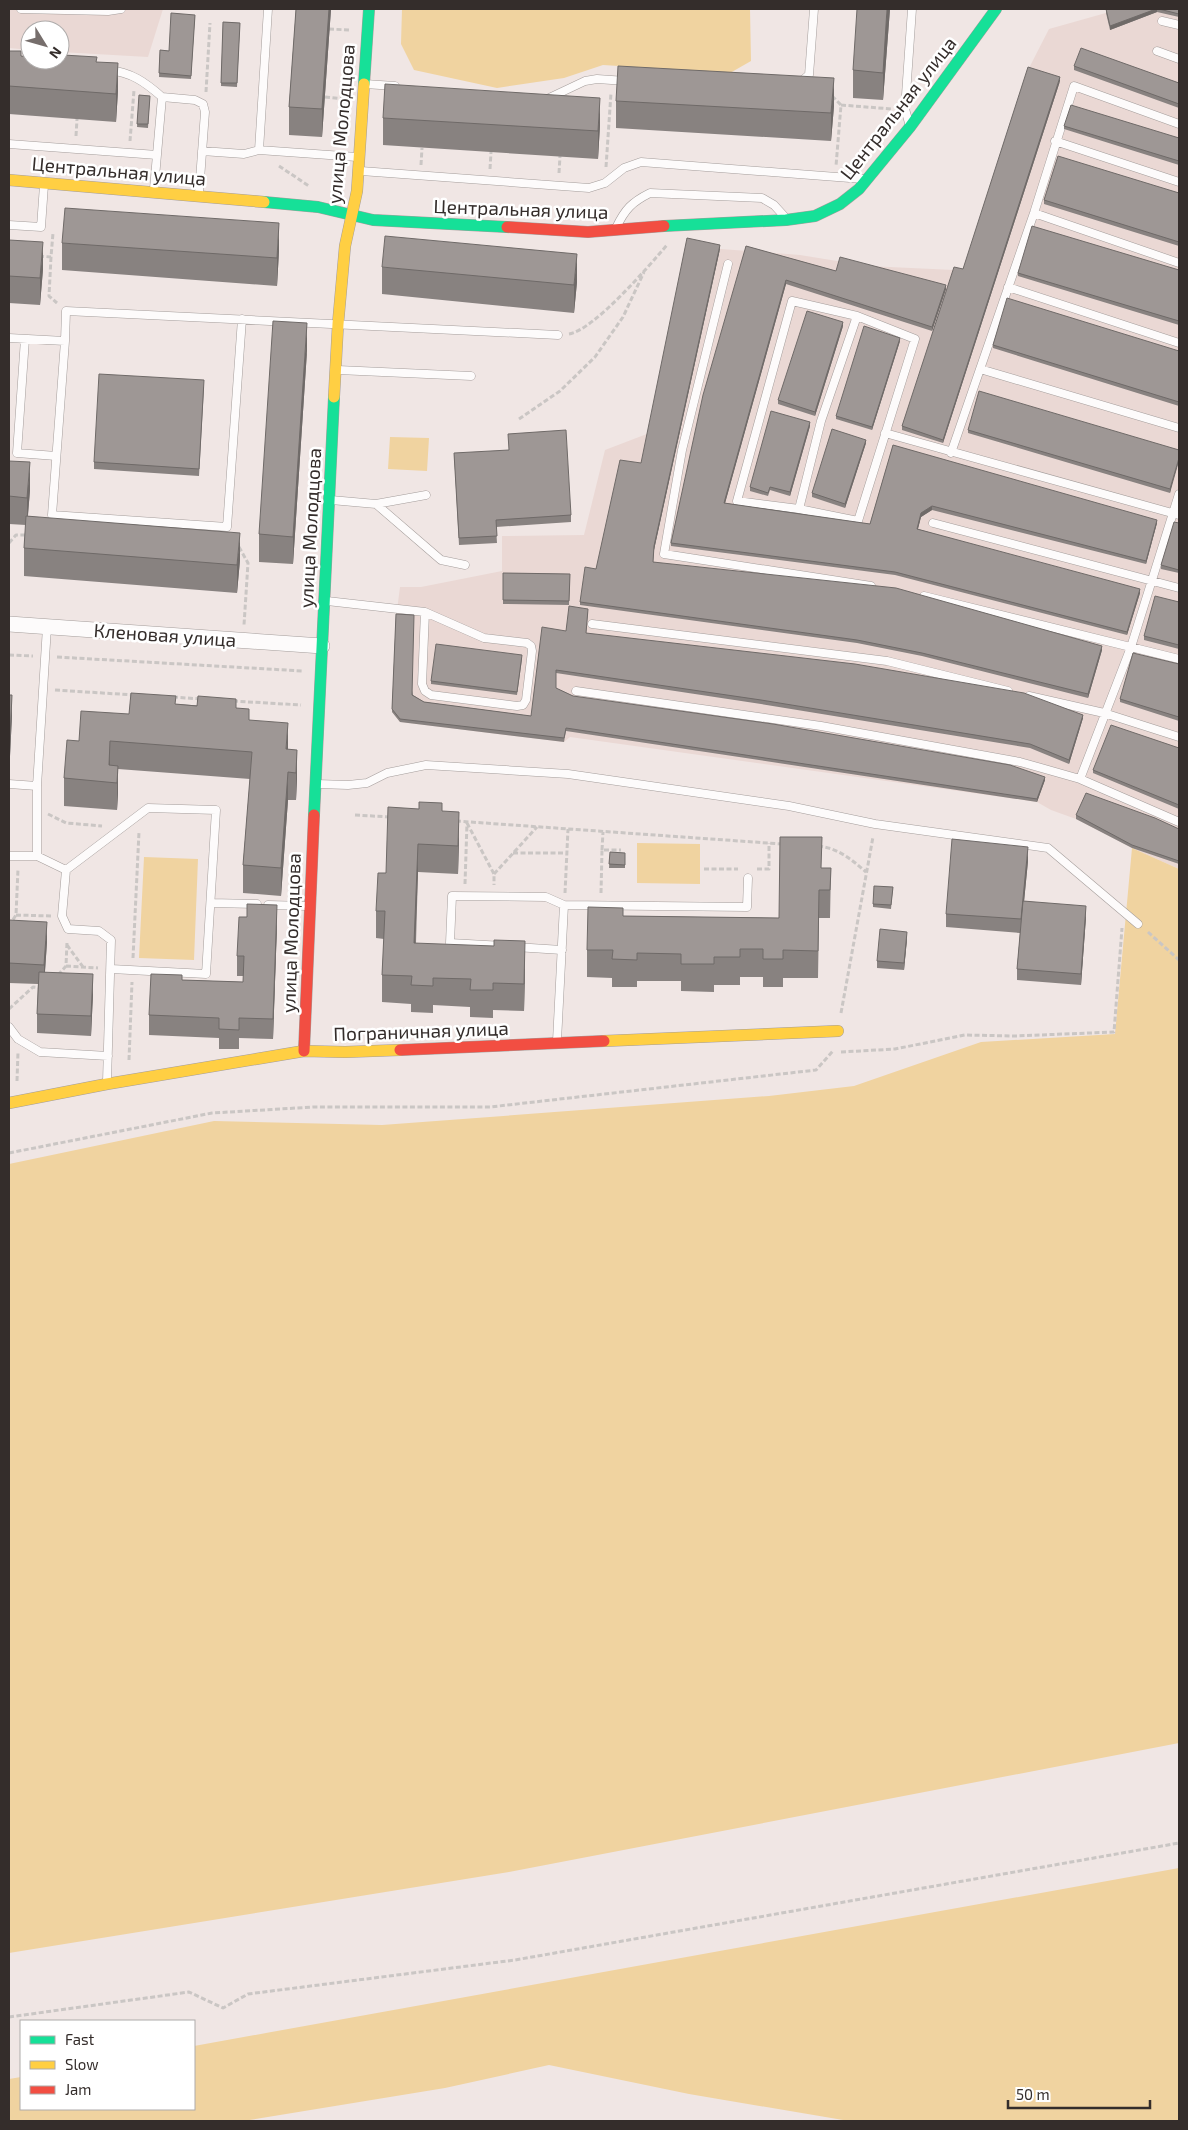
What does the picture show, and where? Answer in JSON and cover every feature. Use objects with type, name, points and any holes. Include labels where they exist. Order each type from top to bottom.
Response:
[{"type":"street","name":"улица Молодцова","points":[[304,1051],[309,906],[338,324],[345,246],[358,171],[368,9]]},
{"type":"street","name":"Центральная улица","points":[[9,180],[154,191],[318,207],[373,220],[588,232],[786,220],[815,216],[840,204],[868,179],[910,127],[996,9]]},
{"type":"street","name":"Кленовая улица","points":[[9,624],[322,646]]},
{"type":"street","name":"Пограничная улица","points":[[12,1102],[128,1080],[304,1051],[345,1052],[838,1031]]},
{"type":"lane","points":[[21,9],[108,11],[121,9]]},
{"type":"lane","points":[[259,150],[268,9]]},
{"type":"lane","points":[[794,88],[809,75],[814,9]]},
{"type":"lane","points":[[910,127],[905,110],[912,9]]},
{"type":"lane","points":[[1162,21],[1179,25]]},
{"type":"lane","points":[[1157,50],[1179,59]]},
{"type":"lane","points":[[103,70],[122,71],[144,81],[162,97],[195,100],[203,104],[205,112],[198,195]]},
{"type":"lane","points":[[538,100],[552,97],[585,81],[597,79],[631,82]]},
{"type":"lane","points":[[364,84],[402,87]]},
{"type":"lane","points":[[951,453],[1034,213],[1055,141],[1074,86],[1179,124]]},
{"type":"lane","points":[[154,191],[162,97]]},
{"type":"lane","points":[[1055,141],[1179,182]]},
{"type":"lane","points":[[9,144],[157,155]]},
{"type":"lane","points":[[202,151],[244,154],[259,150],[359,157]]},
{"type":"lane","points":[[358,171],[589,188],[605,183],[624,168],[641,162],[868,179]]},
{"type":"lane","points":[[9,225],[41,227],[45,183]]},
{"type":"lane","points":[[615,230],[623,214],[634,201],[650,193],[762,198],[774,205],[786,220]]},
{"type":"lane","points":[[1034,213],[1179,263]]},
{"type":"lane","points":[[728,264],[682,450],[664,554],[878,587]]},
{"type":"lane","points":[[1008,287],[1179,343]]},
{"type":"lane","points":[[792,302],[857,316],[915,339],[885,433],[858,521],[798,509],[738,501],[792,302]]},
{"type":"lane","points":[[242,319],[227,527],[52,515],[66,311],[242,319],[558,335]]},
{"type":"lane","points":[[798,509],[821,420],[857,316]]},
{"type":"lane","points":[[9,338],[64,341]]},
{"type":"lane","points":[[25,339],[16,453],[56,456]]},
{"type":"lane","points":[[980,369],[1179,428]]},
{"type":"lane","points":[[336,370],[471,376]]},
{"type":"lane","points":[[885,433],[951,453],[1176,514]]},
{"type":"lane","points":[[1080,779],[1131,647],[1151,581],[1176,514],[1179,494]]},
{"type":"lane","points":[[329,500],[376,504],[426,495]]},
{"type":"lane","points":[[376,504],[441,560],[465,565]]},
{"type":"lane","points":[[933,523],[1179,588]]},
{"type":"lane","points":[[916,594],[1179,659]]},
{"type":"lane","points":[[324,600],[426,612],[484,638],[527,643],[531,646],[532,651],[526,700],[523,705],[517,706],[431,695],[425,691],[422,684],[426,612]]},
{"type":"lane","points":[[592,624],[887,661],[1104,713],[1179,737]]},
{"type":"lane","points":[[37,856],[37,786],[47,627]]},
{"type":"lane","points":[[576,691],[821,726],[1020,762],[1080,779],[1179,822]]},
{"type":"lane","points":[[315,784],[348,785],[367,783],[387,772],[426,765],[568,774],[789,806],[875,824],[1048,848],[1138,924]]},
{"type":"lane","points":[[9,784],[37,786]]},
{"type":"lane","points":[[107,1084],[111,940],[100,931],[68,929],[62,916],[66,870],[148,808],[216,810],[206,974],[111,969]]},
{"type":"lane","points":[[9,856],[37,856],[66,870]]},
{"type":"lane","points":[[562,950],[450,944],[452,896],[546,897],[564,904],[748,907],[748,878]]},
{"type":"lane","points":[[211,903],[309,906]]},
{"type":"lane","points":[[556,1043],[564,904]]},
{"type":"lane","points":[[9,1027],[18,1040],[40,1052],[108,1056]]},
{"type":"path","points":[[203,104],[207,86],[210,23]]},
{"type":"path","points":[[329,29],[355,31]]},
{"type":"path","points":[[809,75],[841,105],[905,110]]},
{"type":"path","points":[[129,153],[135,77]]},
{"type":"path","points":[[605,183],[612,80]]},
{"type":"path","points":[[325,97],[350,99]]},
{"type":"path","points":[[835,176],[841,105]]},
{"type":"path","points":[[76,130],[77,119]]},
{"type":"path","points":[[259,150],[312,188]]},
{"type":"path","points":[[53,229],[49,296],[66,311]]},
{"type":"path","points":[[558,335],[573,333],[588,325],[644,272],[670,243]]},
{"type":"path","points":[[34,256],[52,257]]},
{"type":"path","points":[[519,419],[560,392],[595,357],[623,317],[644,272]]},
{"type":"path","points":[[227,527],[248,562],[243,641]]},
{"type":"path","points":[[9,542],[16,535],[35,536]]},
{"type":"path","points":[[9,655],[320,672]]},
{"type":"path","points":[[42,690],[136,695]]},
{"type":"path","points":[[165,697],[204,699]]},
{"type":"path","points":[[224,701],[319,706]]},
{"type":"path","points":[[37,799],[48,814],[66,823],[122,828]]},
{"type":"path","points":[[128,1080],[140,814]]},
{"type":"path","points":[[355,815],[393,817]]},
{"type":"path","points":[[448,821],[789,844]]},
{"type":"path","points":[[467,822],[494,874],[537,827]]},
{"type":"path","points":[[464,896],[467,822]]},
{"type":"path","points":[[9,1153],[212,1112],[314,1108],[490,1107],[816,1070],[833,1052],[875,824]]},
{"type":"path","points":[[564,904],[568,829]]},
{"type":"path","points":[[601,905],[603,832]]},
{"type":"path","points":[[769,843],[769,869]]},
{"type":"path","points":[[809,846],[829,847],[846,855],[866,872]]},
{"type":"path","points":[[602,850],[621,850]]},
{"type":"path","points":[[513,852],[567,853]]},
{"type":"path","points":[[9,926],[16,915],[18,856]]},
{"type":"path","points":[[833,1052],[895,1049],[965,1035],[1015,1036],[1114,1032],[1123,912]]},
{"type":"path","points":[[16,915],[62,916]]},
{"type":"path","points":[[1138,924],[1179,960]]},
{"type":"path","points":[[53,981],[66,966],[68,929]]},
{"type":"path","points":[[67,945],[83,967]]},
{"type":"path","points":[[66,966],[111,969]]},
{"type":"path","points":[[9,1009],[33,987],[47,988]]},
{"type":"path","points":[[12,1102],[18,1040]]},
{"type":"path","points":[[9,2017],[189,1992],[223,2008],[248,1994],[515,1960],[1179,1843]]},
{"type":"shaded area","points":[[9,9],[163,9],[148,57],[70,53],[70,20],[20,20],[20,49],[9,48]]},
{"type":"shaded area","points":[[402,9],[750,9],[751,61],[730,73],[603,65],[564,78],[497,88],[414,70],[401,44]]},
{"type":"shaded area","points":[[1120,9],[1179,9],[1179,869],[1037,802],[570,737],[564,742],[400,722],[392,712],[396,618],[400,587],[421,587],[502,571],[502,536],[584,535],[605,450],[652,432],[687,242],[721,249],[800,255],[868,266],[954,270],[963,273],[1028,70],[1049,29]]},
{"type":"shaded area","points":[[390,437],[429,438],[427,471],[388,469]]},
{"type":"shaded area","points":[[637,843],[700,844],[700,884],[637,883]]},
{"type":"shaded area","points":[[1132,848],[1179,869],[1179,1743],[509,1872],[9,1953],[9,1164],[214,1121],[382,1125],[769,1096],[854,1086],[981,1042],[1115,1034]]},
{"type":"shaded area","points":[[144,857],[198,859],[194,960],[139,958]]},
{"type":"shaded area","points":[[1179,1868],[1179,2121],[849,2121],[689,2094],[549,2065],[445,2088],[243,2121],[9,2121],[9,2079],[20,2077],[20,2110],[195,2110],[195,2046]]},
{"type":"building","points":[[296,9],[329,9],[322,109],[289,107]]},
{"type":"building","points":[[857,9],[887,9],[883,73],[853,70]]},
{"type":"building","points":[[1106,9],[1156,9],[1110,26]]},
{"type":"building","points":[[1159,9],[1179,9],[1179,14]]},
{"type":"building","points":[[171,13],[195,15],[191,76],[159,73],[160,50],[169,51]]},
{"type":"building","points":[[223,22],[240,23],[237,83],[221,83]]},
{"type":"building","points":[[1081,48],[1179,83],[1179,104],[1074,66]]},
{"type":"building","points":[[9,51],[20,51],[20,70],[70,70],[70,55],[97,57],[96,62],[118,63],[116,94],[9,86]]},
{"type":"building","points":[[618,66],[834,78],[831,113],[616,101]]},
{"type":"building","points":[[1028,67],[1060,77],[943,440],[902,426],[954,267],[963,269]]},
{"type":"building","points":[[385,84],[600,98],[598,131],[383,118]]},
{"type":"building","points":[[139,95],[150,96],[148,124],[137,124]]},
{"type":"building","points":[[1071,105],[1179,138],[1179,161],[1064,126]]},
{"type":"building","points":[[1058,156],[1179,193],[1179,242],[1044,200]]},
{"type":"building","points":[[65,208],[279,223],[277,258],[62,243]]},
{"type":"building","points":[[1032,226],[1179,270],[1179,321],[1018,273]]},
{"type":"building","points":[[385,236],[577,254],[574,285],[382,267]]},
{"type":"building","points":[[687,238],[720,245],[654,546],[653,562],[896,588],[1102,646],[1088,694],[922,653],[857,640],[580,602],[585,567],[596,569],[620,460],[641,463]]},
{"type":"building","points":[[9,240],[43,242],[40,278],[9,276]]},
{"type":"building","points":[[746,246],[836,271],[840,257],[946,285],[932,327],[786,280],[724,503],[870,524],[893,445],[1157,520],[1146,561],[932,506],[921,513],[917,529],[1140,589],[1127,632],[895,572],[671,543],[703,395]]},
{"type":"building","points":[[1007,298],[1179,351],[1179,402],[993,345]]},
{"type":"building","points":[[807,311],[843,322],[815,412],[778,400]]},
{"type":"building","points":[[273,321],[307,323],[293,537],[259,534]]},
{"type":"building","points":[[864,326],[900,338],[872,427],[836,416]]},
{"type":"building","points":[[99,374],[204,380],[199,469],[94,462]]},
{"type":"building","points":[[979,391],[1179,450],[1179,458],[1170,489],[968,430]]},
{"type":"building","points":[[771,411],[810,422],[790,492],[770,487],[768,493],[750,487]]},
{"type":"building","points":[[832,429],[866,440],[845,504],[812,493]]},
{"type":"building","points":[[566,430],[571,515],[496,520],[497,536],[459,538],[454,453],[509,450],[508,434]]},
{"type":"building","points":[[9,461],[30,462],[27,498],[9,496]]},
{"type":"building","points":[[26,516],[240,533],[237,565],[24,548]]},
{"type":"building","points":[[1174,522],[1179,523],[1179,570],[1161,565]]},
{"type":"building","points":[[503,573],[570,574],[569,601],[503,600]]},
{"type":"building","points":[[1155,596],[1179,602],[1179,645],[1144,636]]},
{"type":"building","points":[[569,606],[588,609],[586,633],[855,664],[1024,693],[1083,715],[1069,760],[1030,744],[761,700],[556,670],[556,688],[573,696],[773,724],[1010,765],[1045,777],[1037,799],[566,728],[564,738],[400,719],[392,709],[396,614],[414,615],[412,695],[424,702],[531,716],[542,627],[566,631]]},
{"type":"building","points":[[436,644],[522,655],[517,692],[431,681]]},
{"type":"building","points":[[1133,653],[1179,664],[1179,717],[1120,699]]},
{"type":"building","points":[[131,693],[176,696],[175,704],[197,706],[198,696],[236,699],[236,708],[249,709],[249,720],[288,723],[286,749],[297,750],[296,773],[288,772],[281,868],[243,865],[252,752],[110,741],[109,765],[118,766],[117,783],[64,778],[67,740],[79,741],[81,711],[129,714]]},
{"type":"building","points":[[9,695],[12,695],[10,737],[9,736]]},
{"type":"building","points":[[1111,725],[1179,748],[1179,805],[1093,770]]},
{"type":"building","points":[[1086,793],[1155,818],[1179,829],[1179,861],[1132,845],[1076,815]]},
{"type":"building","points":[[419,802],[442,803],[442,811],[459,812],[458,846],[418,844],[414,943],[494,946],[494,940],[525,941],[524,984],[493,983],[493,990],[470,990],[471,979],[433,978],[433,986],[411,985],[412,976],[382,975],[385,911],[376,911],[378,873],[386,873],[388,807],[419,809]]},
{"type":"building","points":[[780,837],[822,837],[821,868],[831,868],[830,890],[819,890],[818,951],[783,950],[783,959],[763,959],[763,949],[740,949],[740,957],[714,957],[714,964],[681,964],[681,954],[637,953],[637,960],[612,959],[613,950],[587,950],[588,907],[623,908],[623,916],[779,918]]},
{"type":"building","points":[[952,839],[1028,847],[1021,919],[946,914]]},
{"type":"building","points":[[610,852],[625,853],[625,865],[609,864]]},
{"type":"building","points":[[874,886],[893,887],[891,905],[873,904]]},
{"type":"building","points":[[1023,901],[1086,906],[1081,974],[1017,969]]},
{"type":"building","points":[[247,904],[277,905],[273,1019],[239,1018],[239,1030],[219,1029],[219,1018],[149,1015],[151,974],[182,975],[182,980],[243,982],[244,956],[237,956],[239,917],[247,917]]},
{"type":"building","points":[[9,920],[47,922],[44,965],[9,963]]},
{"type":"building","points":[[880,929],[907,932],[904,963],[877,961]]},
{"type":"building","points":[[39,972],[93,974],[91,1016],[37,1014]]},
{"type":"traffic: fast","points":[[364,84],[369,9]]},
{"type":"traffic: fast","points":[[664,226],[786,220],[815,216],[840,204],[859,189],[910,127],[996,9]]},
{"type":"traffic: fast","points":[[264,202],[318,207],[373,220],[507,227]]},
{"type":"traffic: fast","points":[[314,815],[334,397]]},
{"type":"traffic: slow","points":[[334,397],[345,246],[357,191],[364,84]]},
{"type":"traffic: slow","points":[[9,180],[264,202]]},
{"type":"traffic: slow","points":[[604,1041],[838,1031]]},
{"type":"traffic: slow","points":[[9,1103],[107,1084],[304,1051],[400,1050]]},
{"type":"traffic: jam","points":[[507,227],[588,232],[664,226]]},
{"type":"traffic: jam","points":[[304,1051],[314,815]]},
{"type":"traffic: jam","points":[[400,1050],[604,1041]]}]
